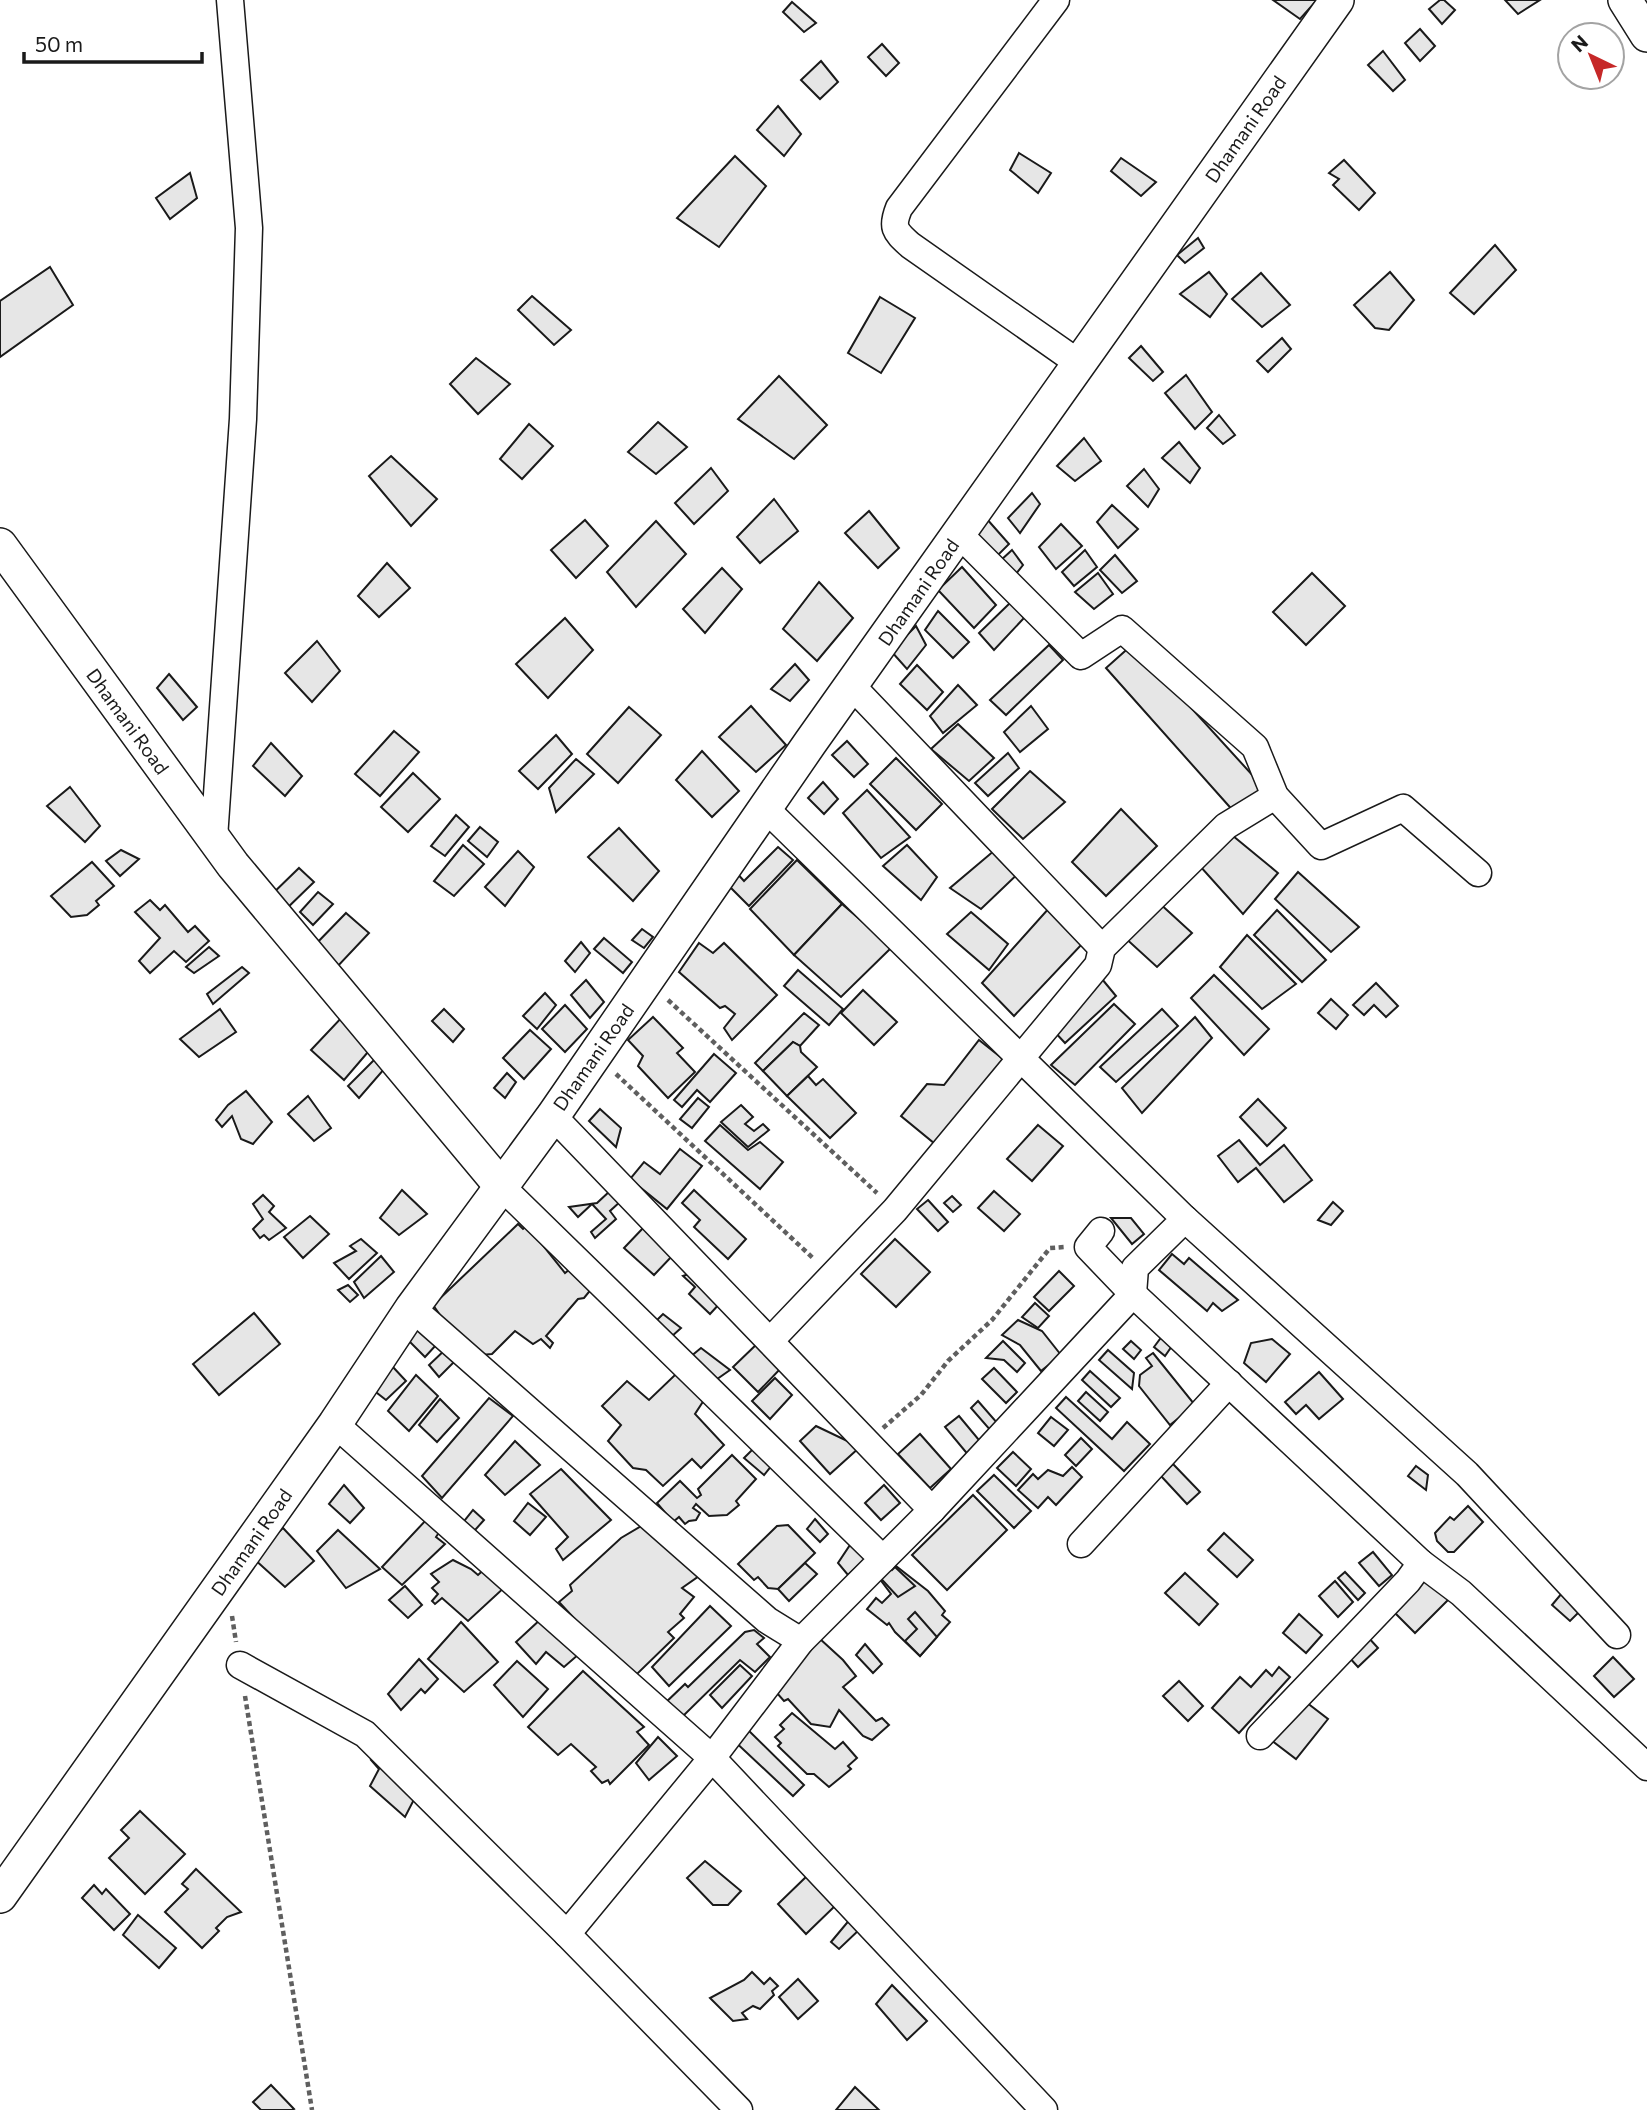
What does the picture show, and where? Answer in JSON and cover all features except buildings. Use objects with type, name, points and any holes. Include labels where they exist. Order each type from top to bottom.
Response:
[{"type":"main road","name":"Dhamani Road","points":[[0,1896],[335,1424],[412,1308],[553,1116],[851,685],[1337,0]]},
{"type":"main road","points":[[1625,0],[1647,35]]},
{"type":"main road","name":"Dhamani Road","points":[[0,545],[233,865],[501,1186]]},
{"type":"street","points":[[214,838],[243,419],[249,228],[230,0]]},
{"type":"street","points":[[1056,0],[899,208],[894,221],[896,232],[910,245],[1080,363]]},
{"type":"street","points":[[959,534],[1081,656],[1122,629],[1255,747],[1275,796],[1321,846],[1403,808],[1478,873]]},
{"type":"street","points":[[851,685],[1102,948]]},
{"type":"street","points":[[770,1341],[895,1210],[1098,965],[1102,948],[1226,827],[1275,796]]},
{"type":"street","points":[[765,808],[1185,1219],[1467,1474],[1617,1635]]},
{"type":"street","points":[[553,1116],[932,1510]]},
{"type":"street","points":[[501,1186],[883,1559]]},
{"type":"street","points":[[567,1934],[712,1758],[801,1641],[932,1510],[1133,1294],[1135,1268],[1185,1219]]},
{"type":"street","points":[[1095,1239],[1133,1294],[1421,1563],[1461,1593],[1647,1767]]},
{"type":"street","points":[[412,1308],[767,1620],[801,1641]]},
{"type":"street","points":[[1080,1544],[1229,1383]]},
{"type":"street","points":[[335,1424],[712,1758],[1044,2110]]},
{"type":"street","points":[[1260,1736],[1408,1581],[1421,1563]]},
{"type":"street","points":[[240,1665],[365,1734],[567,1934],[739,2110]]},
{"type":"path","points":[[646,980],[895,1210]]},
{"type":"path","points":[[595,1054],[832,1276]]},
{"type":"path","points":[[867,1442],[922,1395],[948,1361],[992,1320],[1050,1248],[1095,1239]]},
{"type":"path","points":[[226,1577],[312,2110]]}]
